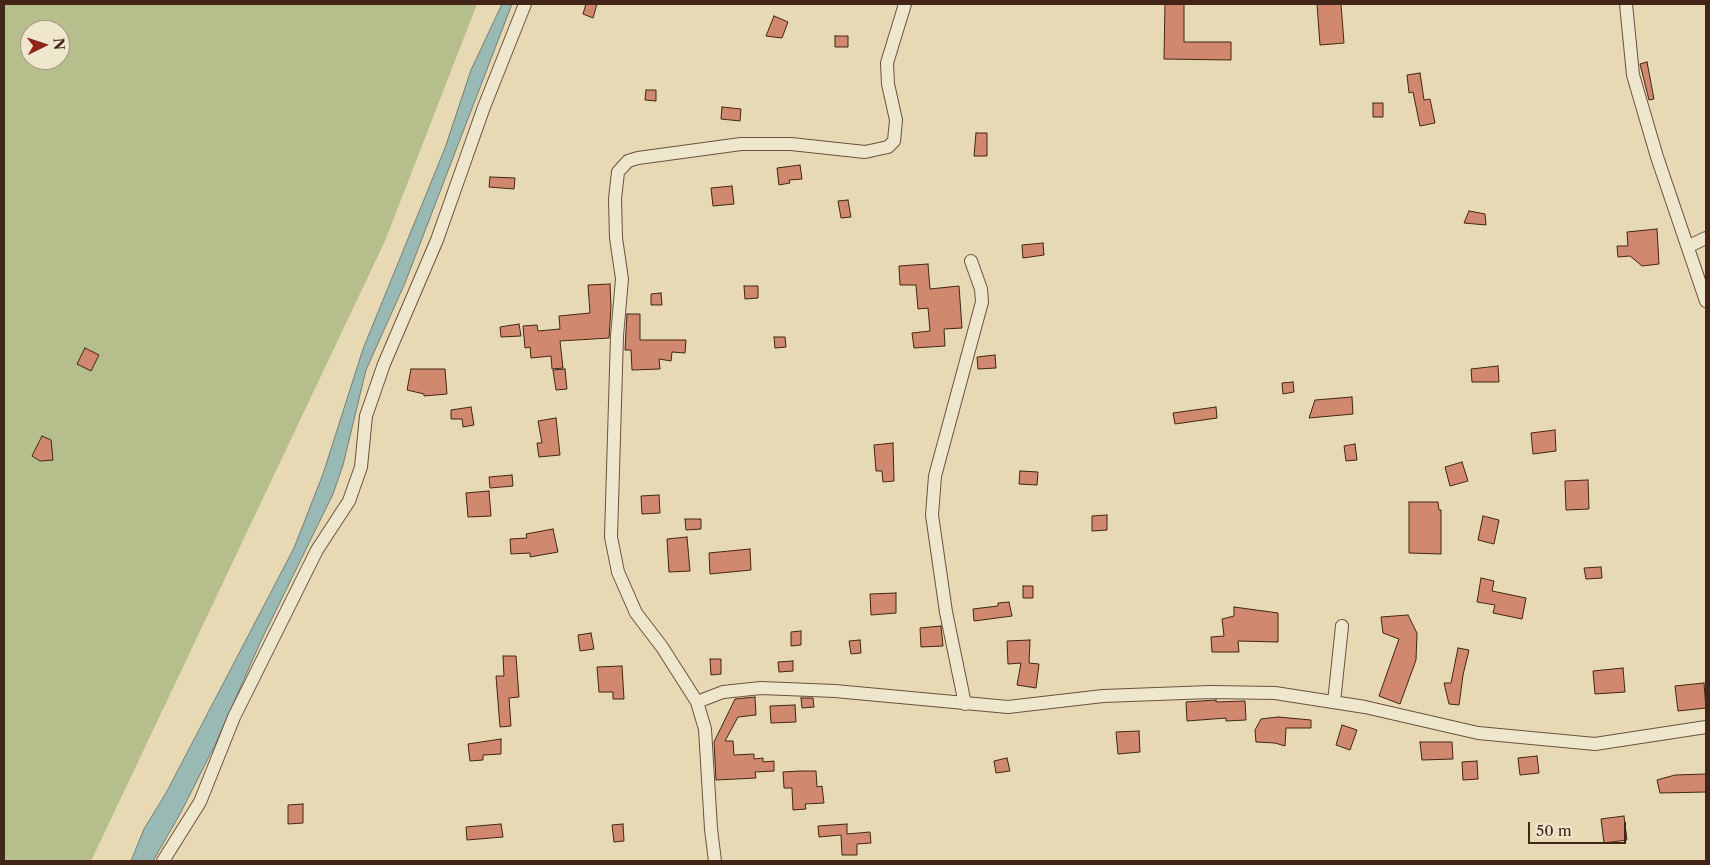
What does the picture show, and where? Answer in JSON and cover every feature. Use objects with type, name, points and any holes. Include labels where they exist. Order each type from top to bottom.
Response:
[{"type":"street","points":[[164,861],[200,802],[234,717],[317,550],[349,502],[361,467],[366,416],[384,364],[438,240],[484,107],[525,4]]},
{"type":"street","points":[[715,861],[710,828],[705,729],[697,702],[662,647],[636,613],[618,572],[611,537],[617,336],[622,279],[616,228],[615,199],[618,172],[628,161],[638,158],[741,144],[791,144],[865,152],[888,148],[894,141],[896,120],[888,84],[887,63],[896,27],[905,4]]},
{"type":"street","points":[[1626,4],[1633,75],[1658,157],[1690,246],[1706,300]]},
{"type":"street","points":[[1690,246],[1706,238]]},
{"type":"street","points":[[965,704],[946,612],[932,515],[935,476],[982,302],[981,289],[972,261]]},
{"type":"street","points":[[1334,702],[1342,626]]},
{"type":"street","points":[[697,702],[723,692],[762,688],[835,691],[1008,707],[1103,696],[1210,692],[1275,692],[1334,702],[1478,733],[1595,744],[1706,727]]},
{"type":"green space","points":[[4,4],[477,4],[385,241],[91,861],[4,861]]},
{"type":"water","points":[[502,4],[512,4],[405,283],[366,370],[343,465],[333,494],[260,643],[215,745],[180,814],[153,861],[131,861],[144,829],[166,793],[294,548],[323,474],[363,349],[445,148],[471,70]]},
{"type":"building","points":[[586,4],[597,4],[593,18],[583,14]]},
{"type":"building","points":[[1165,4],[1184,4],[1184,42],[1231,42],[1231,60],[1164,59]]},
{"type":"building","points":[[1317,4],[1341,4],[1344,43],[1320,45]]},
{"type":"building","points":[[774,16],[788,22],[782,38],[766,36]]},
{"type":"building","points":[[835,36],[848,36],[848,47],[835,47]]},
{"type":"building","points":[[1647,62],[1654,99],[1649,100],[1640,64]]},
{"type":"building","points":[[1420,73],[1424,100],[1430,99],[1435,123],[1420,126],[1413,92],[1409,93],[1407,75]]},
{"type":"building","points":[[646,90],[656,90],[656,101],[645,100]]},
{"type":"building","points":[[1373,103],[1383,103],[1383,117],[1373,117]]},
{"type":"building","points":[[722,107],[741,109],[740,121],[721,119]]},
{"type":"building","points":[[976,133],[987,133],[987,156],[974,156]]},
{"type":"building","points":[[800,165],[802,179],[789,180],[790,183],[779,185],[777,168]]},
{"type":"building","points":[[490,177],[515,178],[514,189],[489,187]]},
{"type":"building","points":[[732,186],[734,204],[713,206],[711,188]]},
{"type":"building","points":[[848,200],[851,217],[841,218],[838,201]]},
{"type":"building","points":[[1469,211],[1485,214],[1486,225],[1464,223]]},
{"type":"building","points":[[1657,229],[1659,264],[1642,266],[1630,256],[1618,257],[1617,246],[1628,246],[1627,232]]},
{"type":"building","points":[[1043,243],[1044,255],[1023,258],[1022,245]]},
{"type":"building","points":[[928,264],[930,289],[959,286],[962,328],[944,329],[945,346],[914,348],[912,333],[930,331],[928,308],[918,309],[916,285],[900,285],[899,266]]},
{"type":"building","points":[[610,284],[609,338],[560,341],[563,368],[552,369],[551,356],[531,358],[530,347],[525,348],[523,326],[537,325],[538,331],[560,329],[559,316],[590,313],[588,285]]},
{"type":"building","points":[[744,286],[758,286],[758,298],[745,299]]},
{"type":"building","points":[[661,293],[662,305],[651,305],[651,294]]},
{"type":"building","points":[[627,314],[640,314],[640,340],[686,340],[685,353],[672,352],[671,361],[659,359],[660,369],[632,370],[631,350],[625,350]]},
{"type":"building","points":[[519,324],[521,336],[501,337],[500,327]]},
{"type":"building","points":[[774,337],[785,337],[786,347],[775,348]]},
{"type":"building","points":[[85,348],[99,355],[91,371],[77,364]]},
{"type":"building","points":[[995,355],[996,368],[978,369],[977,357]]},
{"type":"building","points":[[1498,366],[1499,382],[1472,382],[1471,369]]},
{"type":"building","points":[[411,369],[445,369],[447,394],[424,396],[424,394],[407,390]]},
{"type":"building","points":[[565,369],[567,389],[556,390],[553,370]]},
{"type":"building","points":[[1293,382],[1294,392],[1283,394],[1282,383]]},
{"type":"building","points":[[1352,397],[1353,414],[1309,418],[1315,400]]},
{"type":"building","points":[[471,407],[474,425],[463,427],[462,419],[451,419],[451,410]]},
{"type":"building","points":[[1216,407],[1217,418],[1175,424],[1173,413]]},
{"type":"building","points":[[556,418],[560,455],[539,457],[537,443],[542,443],[538,421]]},
{"type":"building","points":[[1555,430],[1556,451],[1533,454],[1531,433]]},
{"type":"building","points":[[42,436],[51,440],[53,460],[40,461],[32,456]]},
{"type":"building","points":[[893,443],[894,481],[883,482],[882,471],[876,471],[874,445]]},
{"type":"building","points":[[1355,444],[1357,460],[1346,461],[1344,446]]},
{"type":"building","points":[[1462,462],[1468,481],[1450,486],[1445,467]]},
{"type":"building","points":[[1020,471],[1038,472],[1037,485],[1019,484]]},
{"type":"building","points":[[512,475],[513,486],[490,488],[489,477]]},
{"type":"building","points":[[1588,480],[1589,509],[1566,510],[1565,481]]},
{"type":"building","points":[[489,491],[491,516],[468,517],[466,493]]},
{"type":"building","points":[[659,495],[660,513],[642,514],[641,496]]},
{"type":"building","points":[[1409,502],[1438,502],[1439,510],[1441,510],[1441,554],[1409,553]]},
{"type":"building","points":[[1107,515],[1107,530],[1092,531],[1092,516]]},
{"type":"building","points":[[1483,516],[1499,520],[1494,544],[1478,540]]},
{"type":"building","points":[[685,519],[701,519],[701,529],[686,530]]},
{"type":"building","points":[[553,529],[558,552],[530,557],[530,553],[511,554],[510,539],[527,538],[526,534]]},
{"type":"building","points":[[687,537],[690,571],[669,572],[667,539]]},
{"type":"building","points":[[750,549],[751,570],[710,574],[709,553]]},
{"type":"building","points":[[1601,567],[1602,578],[1586,579],[1584,568]]},
{"type":"building","points":[[1481,578],[1494,581],[1492,591],[1526,598],[1522,619],[1493,613],[1495,605],[1477,602]]},
{"type":"building","points":[[1023,586],[1033,586],[1033,598],[1023,598]]},
{"type":"building","points":[[896,593],[896,613],[871,615],[870,594]]},
{"type":"building","points":[[1009,602],[1012,616],[974,621],[973,609],[998,606],[998,603]]},
{"type":"building","points":[[1234,607],[1278,613],[1278,642],[1238,641],[1239,652],[1212,652],[1211,637],[1224,636],[1222,619],[1234,616]]},
{"type":"building","points":[[1408,615],[1417,633],[1416,660],[1400,704],[1379,696],[1399,639],[1383,633],[1381,617]]},
{"type":"building","points":[[941,626],[943,646],[921,647],[920,628]]},
{"type":"building","points":[[801,631],[801,645],[791,646],[791,632]]},
{"type":"building","points":[[591,633],[594,649],[580,651],[578,635]]},
{"type":"building","points":[[860,640],[861,653],[851,654],[849,641]]},
{"type":"building","points":[[1030,640],[1029,663],[1039,664],[1036,688],[1017,685],[1021,663],[1008,664],[1007,641]]},
{"type":"building","points":[[1458,648],[1469,650],[1459,705],[1449,704],[1444,683],[1451,683]]},
{"type":"building","points":[[503,656],[516,656],[519,697],[509,698],[511,726],[500,727],[496,676],[504,676]]},
{"type":"building","points":[[710,659],[721,659],[721,674],[711,675]]},
{"type":"building","points":[[793,661],[793,671],[779,672],[778,662]]},
{"type":"building","points":[[622,666],[624,699],[613,699],[613,692],[599,692],[597,667]]},
{"type":"building","points":[[1623,668],[1625,692],[1595,694],[1593,671]]},
{"type":"building","points":[[1704,683],[1706,708],[1678,711],[1675,686]]},
{"type":"building","points":[[755,697],[756,715],[738,717],[725,741],[733,741],[734,755],[754,754],[754,759],[763,758],[763,762],[774,761],[774,771],[755,772],[756,778],[716,780],[714,742],[735,699]]},
{"type":"building","points":[[801,698],[813,698],[814,707],[802,708]]},
{"type":"building","points":[[1216,700],[1216,702],[1245,701],[1246,720],[1226,721],[1226,718],[1187,721],[1186,702]]},
{"type":"building","points":[[795,705],[796,722],[771,723],[770,706]]},
{"type":"building","points":[[1278,717],[1311,720],[1311,728],[1286,728],[1285,746],[1275,743],[1256,742],[1255,730],[1261,719]]},
{"type":"building","points":[[1342,725],[1357,730],[1350,750],[1336,745]]},
{"type":"building","points":[[1139,731],[1140,752],[1118,754],[1116,732]]},
{"type":"building","points":[[501,739],[501,754],[483,755],[483,760],[470,761],[468,744]]},
{"type":"building","points":[[1420,742],[1452,742],[1453,759],[1422,760]]},
{"type":"building","points":[[1537,756],[1539,773],[1520,775],[1518,758]]},
{"type":"building","points":[[1007,758],[1010,771],[996,773],[994,761]]},
{"type":"building","points":[[1477,761],[1478,779],[1463,780],[1462,762]]},
{"type":"building","points":[[816,771],[817,787],[822,786],[824,803],[805,804],[806,809],[793,810],[792,788],[784,788],[783,772]]},
{"type":"building","points":[[1706,774],[1706,792],[1660,793],[1657,780],[1675,775]]},
{"type":"building","points":[[303,804],[303,823],[288,824],[288,805]]},
{"type":"building","points":[[1624,816],[1627,840],[1604,843],[1601,819]]},
{"type":"building","points":[[501,824],[503,837],[467,840],[466,827]]},
{"type":"building","points":[[623,824],[624,841],[614,842],[612,825]]},
{"type":"building","points":[[847,824],[847,834],[870,832],[871,843],[857,844],[857,855],[842,855],[841,835],[819,837],[818,826]]}]
